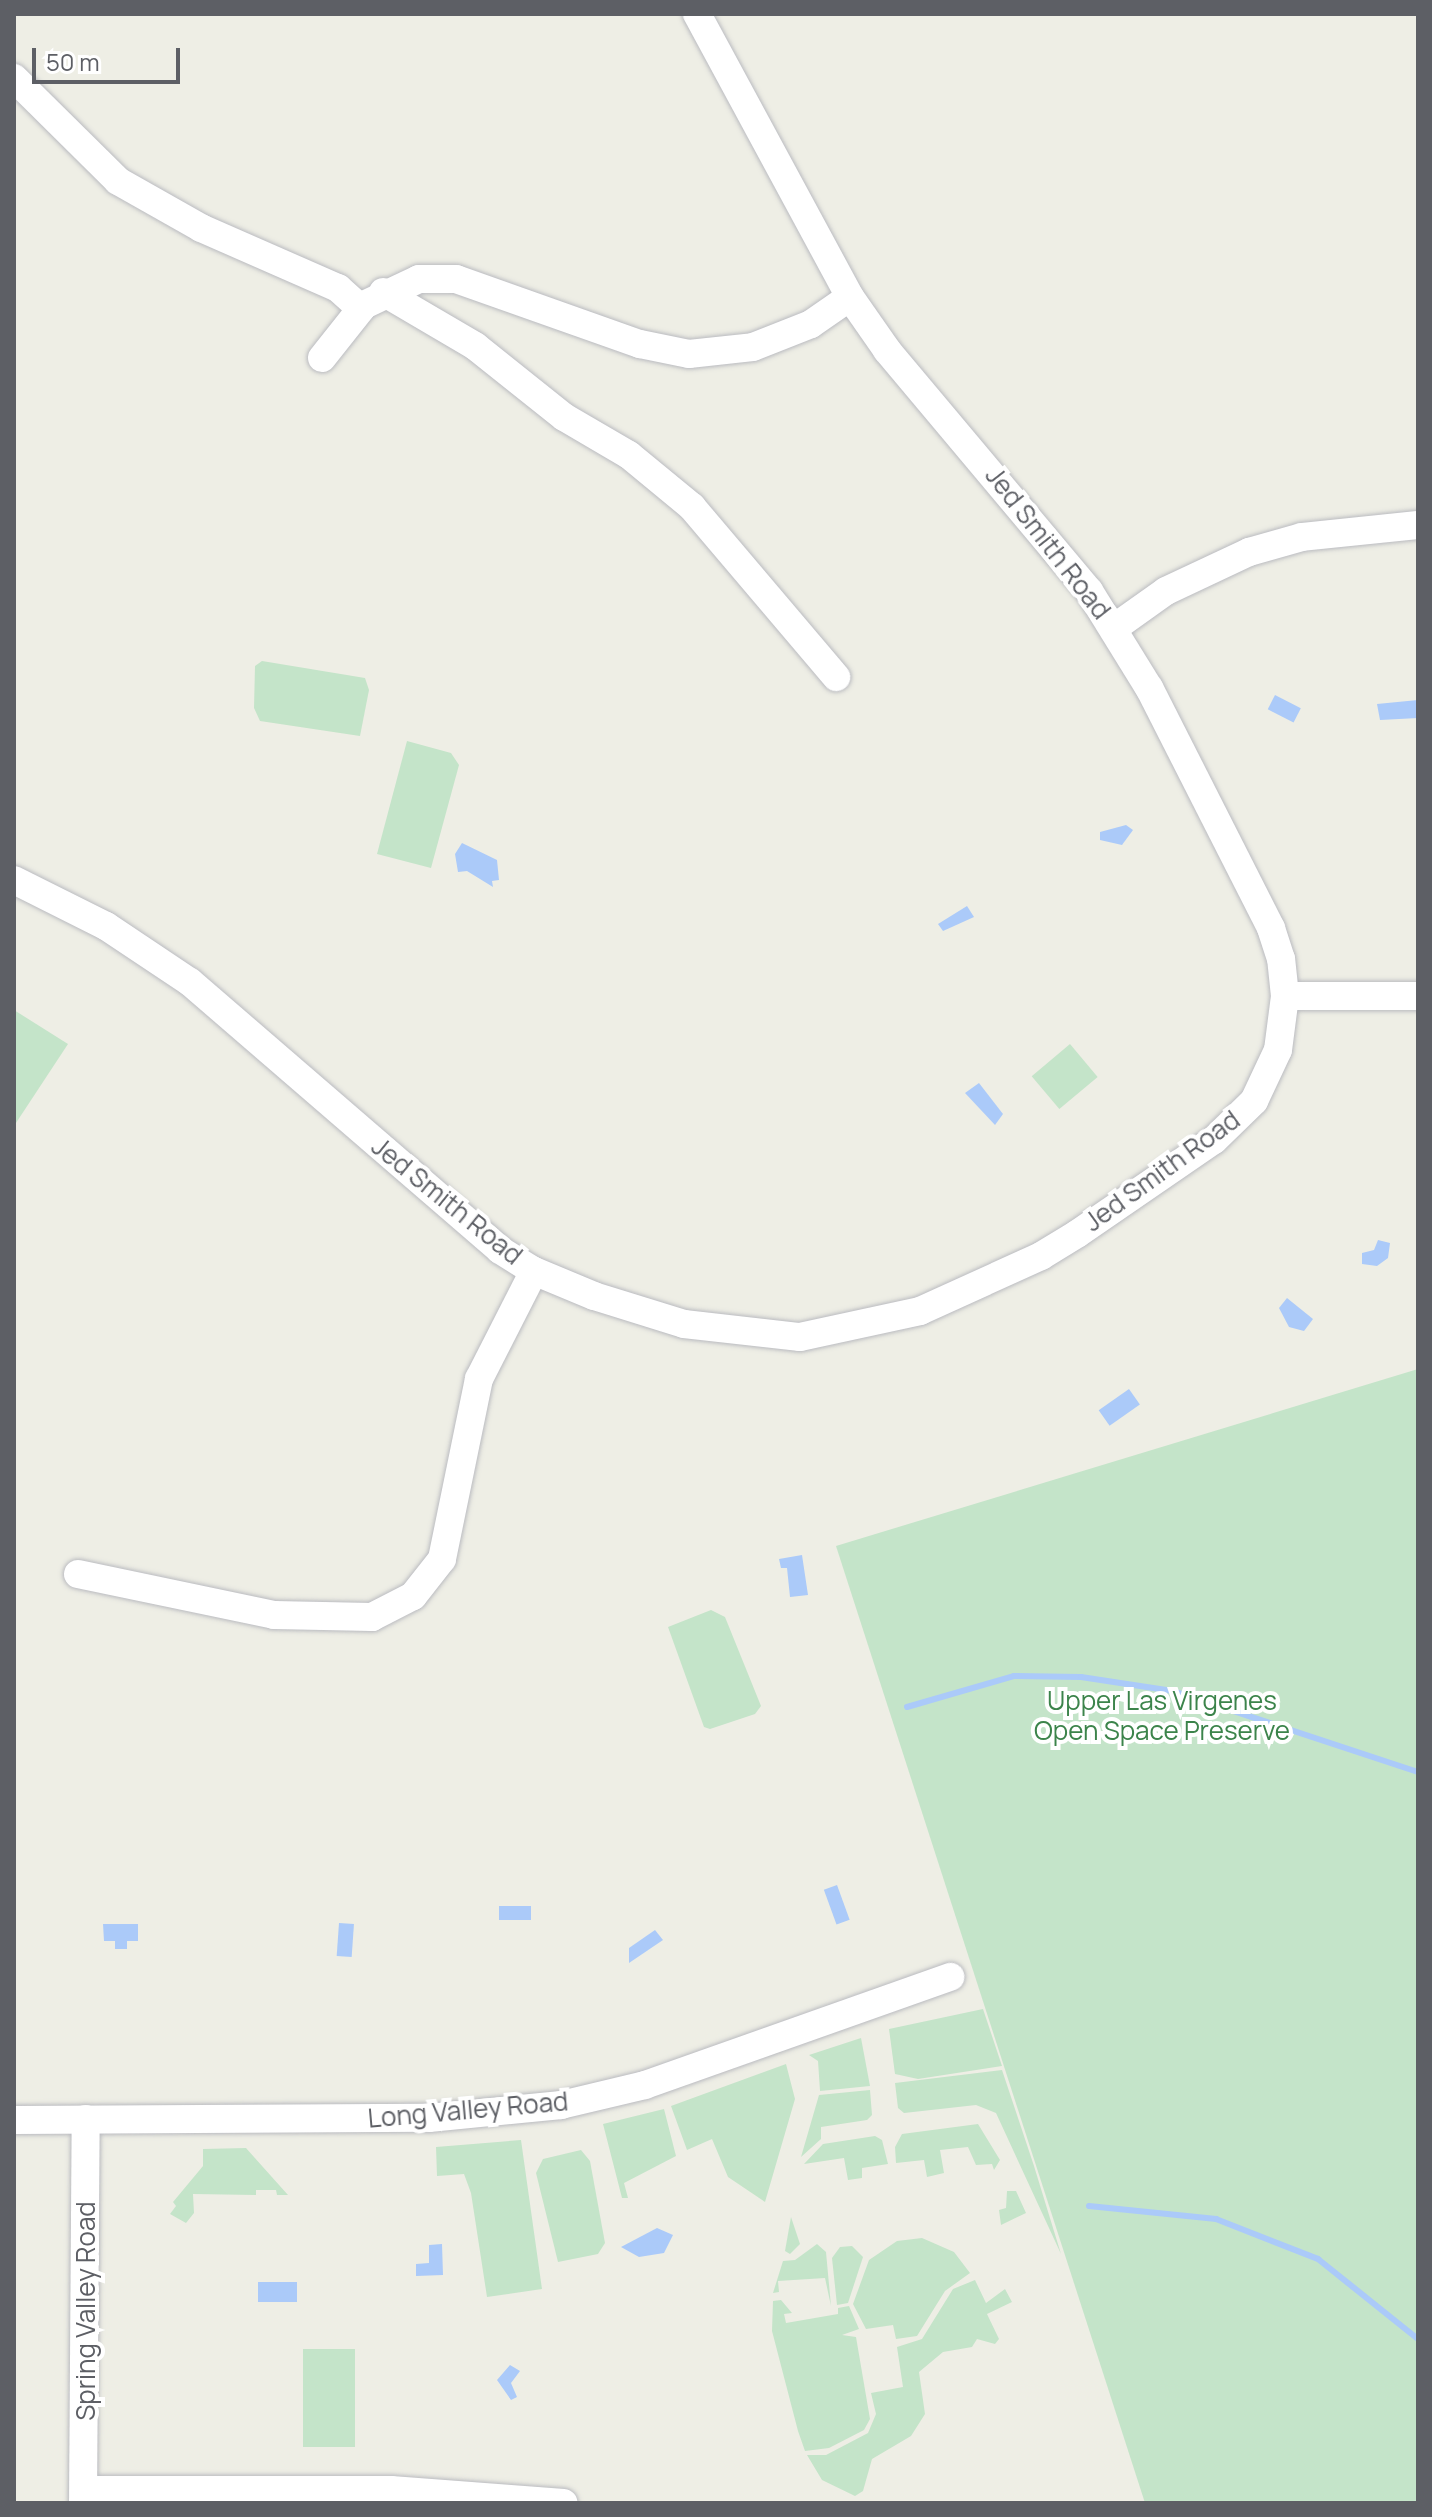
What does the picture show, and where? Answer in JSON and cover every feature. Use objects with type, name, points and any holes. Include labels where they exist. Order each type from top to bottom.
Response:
[{"type":"street","name":"Jed Smith Road","points":[[14,880],[106,926],[190,982],[500,1250],[534,1271],[684,1324],[800,1337],[920,1311],[1041,1256],[1214,1140],[1254,1101],[1268,1077],[1278,1050],[1285,996],[1271,928],[1114,628],[1023,507],[887,350],[850,297],[697,14]]},
{"type":"street","points":[[14,78],[118,181],[201,228],[338,288],[361,309]]},
{"type":"street","points":[[322,358],[361,309],[383,292],[419,279],[456,279],[640,344],[689,354],[753,347],[811,324],[850,297]]},
{"type":"street","points":[[383,292],[475,346],[564,417],[629,455],[692,507],[836,677]]},
{"type":"street","points":[[1114,628],[1166,591],[1249,552],[1302,537],[1418,525]]},
{"type":"street","points":[[1285,996],[1418,996]]},
{"type":"street","points":[[78,1574],[274,1615],[372,1617],[413,1596],[442,1559],[479,1379],[534,1271]]},
{"type":"street","name":"Long Valley Road","points":[[14,2120],[429,2118],[561,2105],[645,2085],[950,1977]]},
{"type":"street","name":"Spring Valley Road","points":[[84,2496],[86,2119]]},
{"type":"street","points":[[84,2496],[391,2490],[564,2503]]},
{"type":"green space","points":[[262,661],[365,678],[369,690],[360,736],[260,721],[254,708],[255,666]]},
{"type":"green space","points":[[407,741],[451,753],[459,765],[431,868],[377,854]]},
{"type":"green space","points":[[14,1010],[68,1044],[14,1126]]},
{"type":"green space","points":[[1070,1044],[1098,1077],[1059,1109],[1032,1076]]},
{"type":"green space","name":"Upper Las Virgenes Open Space Preserve","points":[[1418,1369],[1418,2503],[1145,2503],[836,1546]]},
{"type":"green space","points":[[711,1610],[725,1617],[761,1706],[755,1714],[710,1729],[704,1727],[668,1627]]},
{"type":"green space","points":[[983,2009],[1002,2066],[918,2079],[895,2074],[889,2029]]},
{"type":"green space","points":[[861,2038],[870,2086],[820,2091],[818,2061],[809,2055]]},
{"type":"green space","points":[[786,2064],[795,2099],[765,2202],[728,2177],[712,2139],[687,2150],[671,2106]]},
{"type":"green space","points":[[1002,2070],[1061,2254],[996,2113],[976,2105],[904,2113],[898,2108],[895,2083]]},
{"type":"green space","points":[[870,2090],[872,2115],[867,2120],[821,2127],[821,2139],[801,2157],[819,2095]]},
{"type":"green space","points":[[664,2109],[676,2156],[624,2183],[628,2198],[622,2198],[603,2124]]},
{"type":"green space","points":[[978,2124],[1000,2160],[994,2170],[992,2164],[976,2165],[968,2147],[940,2150],[944,2173],[927,2177],[924,2160],[896,2163],[895,2147],[902,2134]]},
{"type":"green space","points":[[875,2136],[882,2140],[888,2164],[862,2168],[862,2178],[848,2180],[844,2158],[804,2164],[823,2144]]},
{"type":"green space","points":[[521,2140],[542,2289],[487,2297],[471,2193],[464,2174],[437,2176],[436,2147]]},
{"type":"green space","points":[[246,2148],[288,2195],[277,2195],[276,2190],[256,2190],[256,2195],[193,2194],[194,2213],[186,2223],[170,2214],[176,2206],[173,2202],[203,2166],[203,2149]]},
{"type":"green space","points":[[581,2150],[590,2161],[605,2243],[598,2254],[558,2262],[536,2173],[543,2159]]},
{"type":"green space","points":[[1007,2191],[1016,2191],[1026,2213],[1001,2225],[999,2210],[1006,2208]]},
{"type":"green space","points":[[791,2217],[800,2244],[790,2254],[785,2251]]},
{"type":"green space","points":[[922,2238],[954,2252],[970,2273],[945,2291],[917,2336],[896,2339],[893,2325],[866,2329],[853,2304],[869,2260],[897,2241]]},
{"type":"green space","points":[[817,2244],[826,2252],[831,2306],[825,2278],[778,2281],[779,2292],[773,2293],[783,2261],[795,2260]]},
{"type":"green space","points":[[852,2246],[863,2257],[848,2303],[837,2305],[832,2258],[840,2247]]},
{"type":"green space","points":[[975,2280],[986,2303],[1005,2289],[1012,2302],[987,2314],[999,2339],[995,2344],[977,2339],[972,2347],[943,2352],[919,2372],[925,2414],[911,2436],[872,2459],[863,2491],[855,2496],[822,2480],[807,2455],[826,2455],[868,2433],[876,2414],[871,2393],[903,2387],[897,2347],[922,2339],[953,2289]]},
{"type":"green space","points":[[781,2300],[792,2313],[784,2314],[786,2323],[838,2314],[838,2308],[849,2306],[859,2329],[842,2335],[856,2337],[870,2419],[864,2430],[829,2448],[805,2451],[798,2431],[772,2331],[773,2301]]},
{"type":"green space","points":[[303,2349],[355,2349],[355,2447],[303,2447]]},
{"type":"water","points":[[1275,695],[1301,708],[1294,722],[1268,709]]},
{"type":"water","points":[[1418,700],[1418,718],[1380,720],[1377,704]]},
{"type":"water","points":[[1126,825],[1133,830],[1122,845],[1100,840],[1100,832]]},
{"type":"water","points":[[462,843],[497,860],[499,880],[492,881],[493,887],[467,871],[458,872],[455,854]]},
{"type":"water","points":[[967,906],[974,917],[943,931],[938,924]]},
{"type":"water","points":[[979,1083],[1003,1114],[995,1125],[965,1093]]},
{"type":"water","points":[[1378,1240],[1390,1243],[1388,1258],[1377,1266],[1362,1264],[1362,1253],[1374,1250]]},
{"type":"water","points":[[1287,1298],[1313,1319],[1304,1331],[1289,1327],[1279,1308]]},
{"type":"water","points":[[1129,1389],[1140,1405],[1110,1426],[1099,1410]]},
{"type":"water","points":[[802,1555],[808,1595],[790,1597],[787,1568],[781,1568],[779,1559]]},
{"type":"water","points":[[837,1885],[850,1920],[836,1925],[824,1890]]},
{"type":"water","points":[[499,1906],[531,1906],[531,1920],[499,1920]]},
{"type":"water","points":[[339,1923],[354,1924],[352,1957],[337,1956]]},
{"type":"water","points":[[103,1924],[138,1924],[138,1941],[127,1941],[127,1949],[115,1949],[115,1941],[104,1941]]},
{"type":"water","points":[[655,1930],[663,1940],[629,1963],[629,1948]]},
{"type":"water","points":[[657,2228],[673,2235],[664,2253],[639,2257],[621,2247]]},
{"type":"water","points":[[442,2244],[443,2275],[416,2276],[416,2264],[429,2263],[429,2245]]},
{"type":"water","points":[[258,2282],[297,2282],[297,2302],[258,2302]]},
{"type":"water","points":[[510,2365],[520,2371],[511,2383],[517,2397],[511,2400],[497,2380]]},
{"type":"waterway","points":[[907,1707],[1014,1676],[1081,1677],[1173,1691],[1418,1772]]},
{"type":"waterway","points":[[1089,2206],[1216,2219],[1318,2259],[1418,2339]]}]
